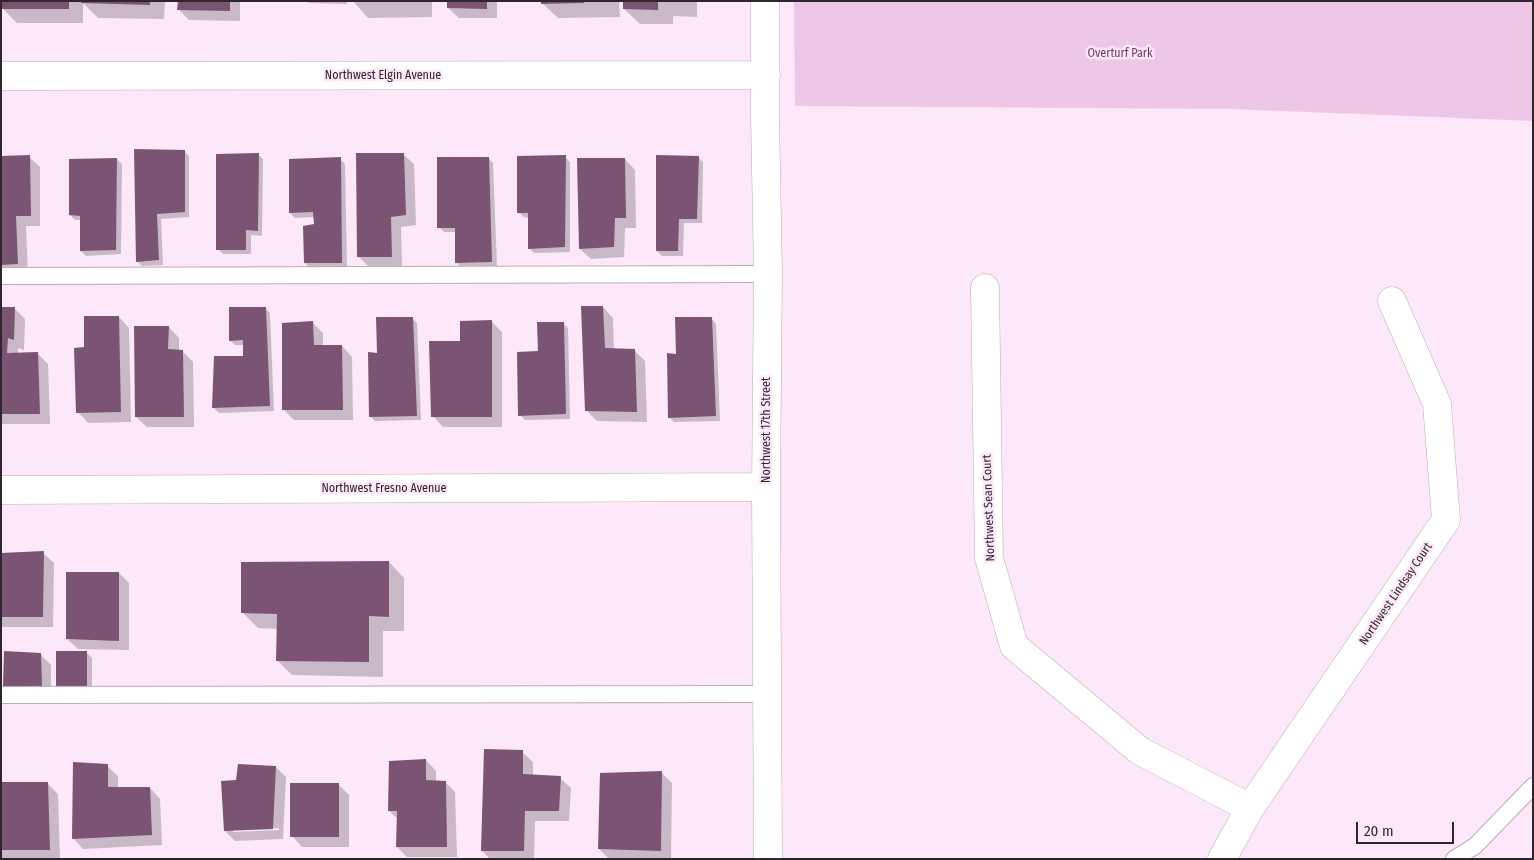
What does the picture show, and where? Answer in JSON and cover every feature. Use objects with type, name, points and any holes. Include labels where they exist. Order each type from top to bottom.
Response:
[{"type":"street","name":"Northwest 17th Street","points":[[765,1],[768,274],[766,487],[768,859]]},
{"type":"street","name":"Northwest Elgin Avenue","points":[[1,76],[766,75]]},
{"type":"street","name":"Northwest Sean Court","points":[[985,288],[989,558],[1014,646],[1140,751],[1250,808]]},
{"type":"street","name":"Northwest Lindsay Court","points":[[1222,859],[1250,808],[1446,520],[1437,404],[1392,302]]},
{"type":"street","name":"Northwest Fresno Avenue","points":[[1,490],[766,487]]},
{"type":"lane","points":[[1,276],[768,274]]},
{"type":"lane","points":[[1,695],[768,694]]},
{"type":"lane","points":[[1454,859],[1475,846],[1533,786]]},
{"type":"green space","name":"Overturf Park","points":[[794,1],[1533,1],[1533,121],[1232,109],[795,106]]},
{"type":"building","points":[[1,1],[69,1],[69,9],[1,9]]},
{"type":"building","points":[[82,1],[150,1],[150,5],[81,3]]},
{"type":"building","points":[[178,1],[230,1],[230,11],[177,10]]},
{"type":"building","points":[[447,1],[487,1],[487,9],[447,8]]},
{"type":"building","points":[[541,1],[584,1],[584,3],[541,4]]},
{"type":"building","points":[[623,1],[658,1],[658,10],[623,9]]},
{"type":"building","points":[[134,149],[185,150],[185,212],[157,214],[159,260],[136,262]]},
{"type":"building","points":[[259,153],[258,231],[246,230],[246,250],[216,250],[216,154]]},
{"type":"building","points":[[356,153],[404,153],[406,215],[391,217],[392,257],[357,257]]},
{"type":"building","points":[[30,155],[31,216],[16,216],[18,264],[1,265],[1,156]]},
{"type":"building","points":[[566,155],[565,247],[528,249],[528,213],[517,213],[517,156]]},
{"type":"building","points":[[656,155],[699,156],[697,219],[679,219],[678,251],[656,251]]},
{"type":"building","points":[[341,157],[342,263],[304,263],[303,226],[314,224],[313,212],[289,213],[289,159]]},
{"type":"building","points":[[437,157],[489,157],[492,262],[455,263],[455,228],[437,228]]},
{"type":"building","points":[[117,158],[116,250],[80,251],[80,216],[69,215],[69,159]]},
{"type":"building","points":[[577,158],[625,158],[626,218],[615,218],[614,247],[579,249]]},
{"type":"building","points":[[581,306],[603,306],[605,348],[635,349],[637,412],[585,411]]},
{"type":"building","points":[[1,307],[15,307],[14,340],[8,338],[7,353],[38,352],[40,414],[1,414]]},
{"type":"building","points":[[229,307],[266,307],[270,406],[212,408],[214,356],[243,356],[243,340],[229,341]]},
{"type":"building","points":[[84,316],[119,316],[121,412],[76,413],[74,348],[84,347]]},
{"type":"building","points":[[376,317],[413,317],[417,416],[369,417],[368,352],[377,353]]},
{"type":"building","points":[[675,317],[712,317],[716,416],[668,418],[667,353],[676,354]]},
{"type":"building","points":[[492,320],[492,417],[431,417],[429,341],[460,341],[460,321]]},
{"type":"building","points":[[313,321],[314,345],[342,345],[343,410],[282,410],[282,323]]},
{"type":"building","points":[[537,322],[564,322],[566,414],[518,416],[517,352],[538,351]]},
{"type":"building","points":[[134,326],[169,326],[168,349],[183,350],[184,417],[135,417]]},
{"type":"building","points":[[44,551],[43,617],[1,617],[1,553]]},
{"type":"building","points":[[389,561],[389,617],[369,616],[369,662],[276,661],[277,614],[241,613],[241,562]]},
{"type":"building","points":[[66,572],[119,572],[119,641],[66,639]]},
{"type":"building","points":[[4,651],[41,653],[42,686],[3,686]]},
{"type":"building","points":[[56,651],[87,651],[87,688],[56,688]]},
{"type":"building","points":[[484,749],[523,750],[523,774],[561,776],[559,811],[525,811],[524,851],[481,851]]},
{"type":"building","points":[[426,759],[426,780],[446,781],[447,847],[396,847],[397,811],[388,811],[389,761]]},
{"type":"building","points":[[73,762],[108,764],[108,787],[150,787],[152,835],[72,839]]},
{"type":"building","points":[[238,764],[276,766],[273,829],[224,831],[221,781],[236,780]]},
{"type":"building","points":[[662,771],[661,851],[598,849],[600,773]]},
{"type":"building","points":[[1,782],[48,782],[50,850],[1,850]]},
{"type":"building","points":[[290,783],[339,783],[339,837],[290,837]]}]
